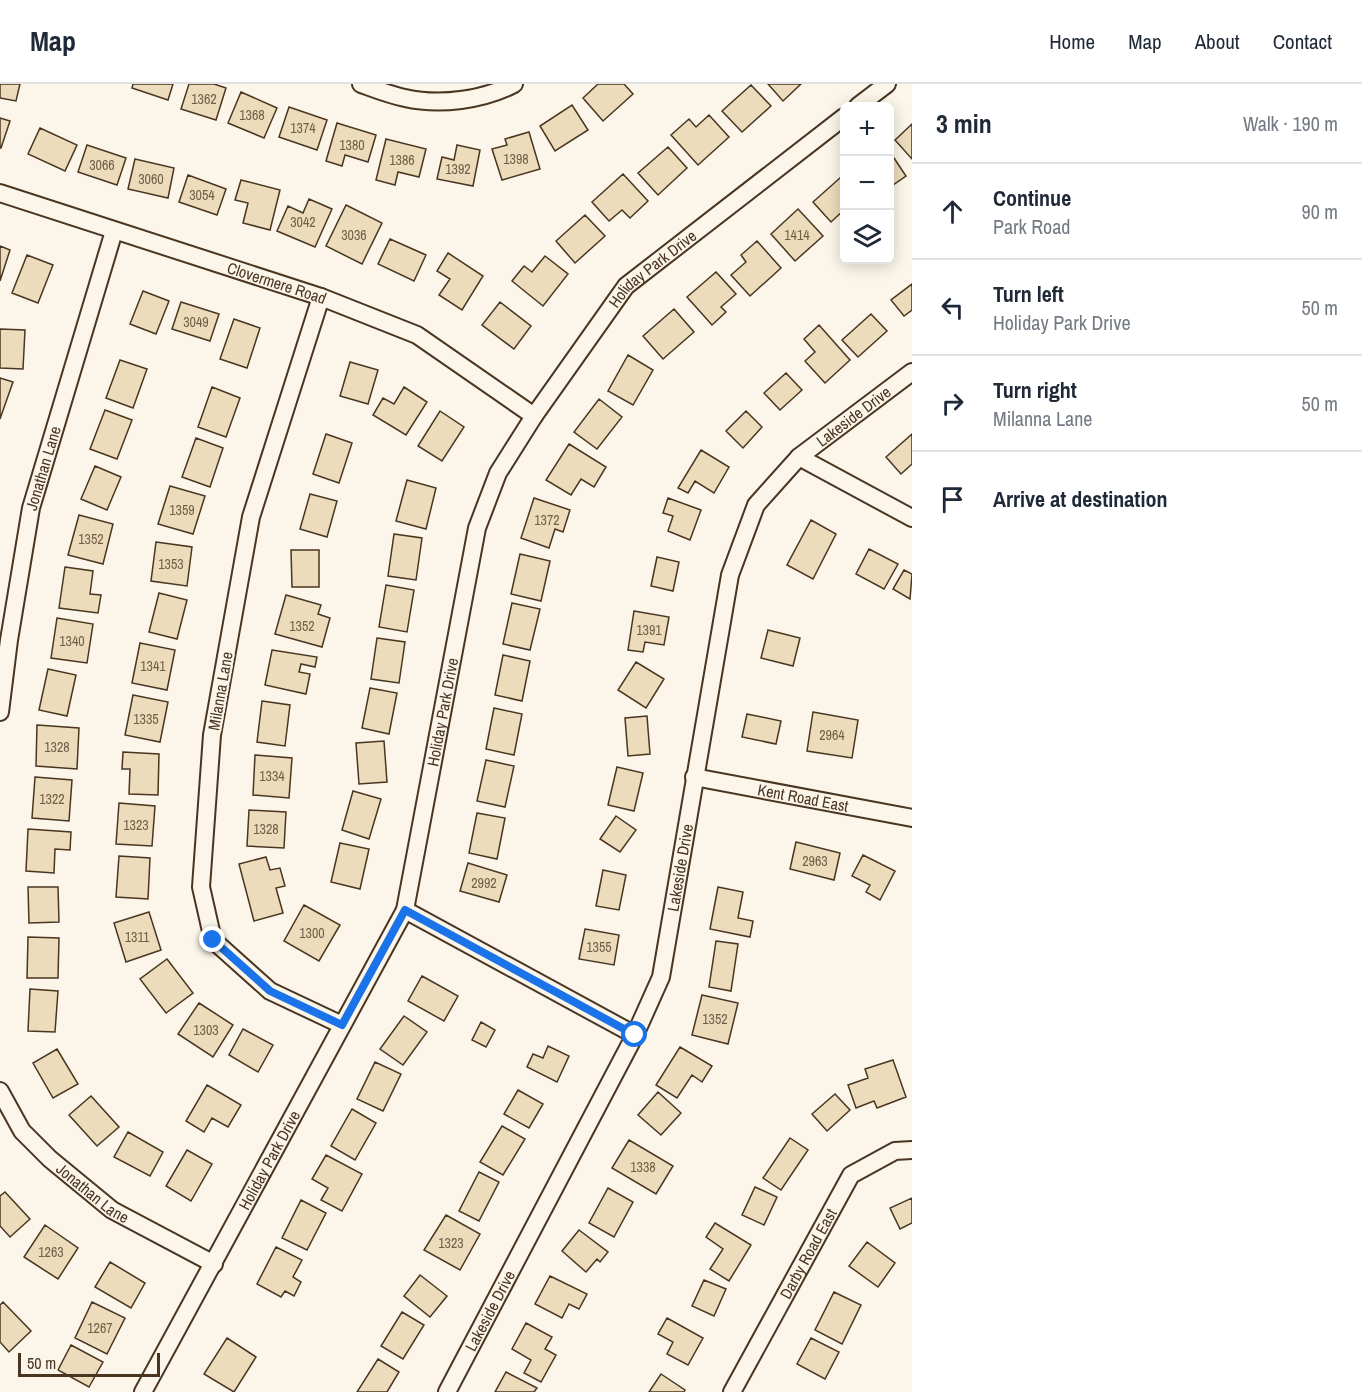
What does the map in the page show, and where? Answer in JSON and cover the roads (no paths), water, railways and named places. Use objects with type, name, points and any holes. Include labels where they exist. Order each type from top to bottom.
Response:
[{"type":"street","points":[[361,84],[407,99],[457,100],[496,93],[514,84]]},
{"type":"street","points":[[863,102],[887,84]]},
{"type":"street","name":"Holiday Park Drive","points":[[143,1392],[405,910],[477,528],[498,473],[534,416],[626,286],[840,120]]},
{"type":"street","name":"Clovermere Road","points":[[0,193],[321,297],[417,335],[534,416]]},
{"type":"street","name":"Jonathan Lane","points":[[0,712],[9,640],[31,508],[114,231]]},
{"type":"street","name":"Milanna Lane","points":[[321,297],[251,517],[212,735],[201,887],[213,940],[270,991],[342,1025]]},
{"type":"street","name":"Lakeside Drive","points":[[447,1392],[635,1035],[661,977],[730,575],[756,505],[799,457],[912,372]]},
{"type":"street","points":[[799,457],[912,518]]},
{"type":"street","name":"Kent Road East","points":[[694,777],[912,818]]},
{"type":"street","points":[[405,910],[635,1035]]},
{"type":"street","name":"Jonathan Lane","points":[[0,1091],[22,1131],[50,1159],[112,1210],[213,1264]]},
{"type":"street","name":"Darby Road East","points":[[732,1392],[851,1175],[895,1151],[912,1150]]}]
